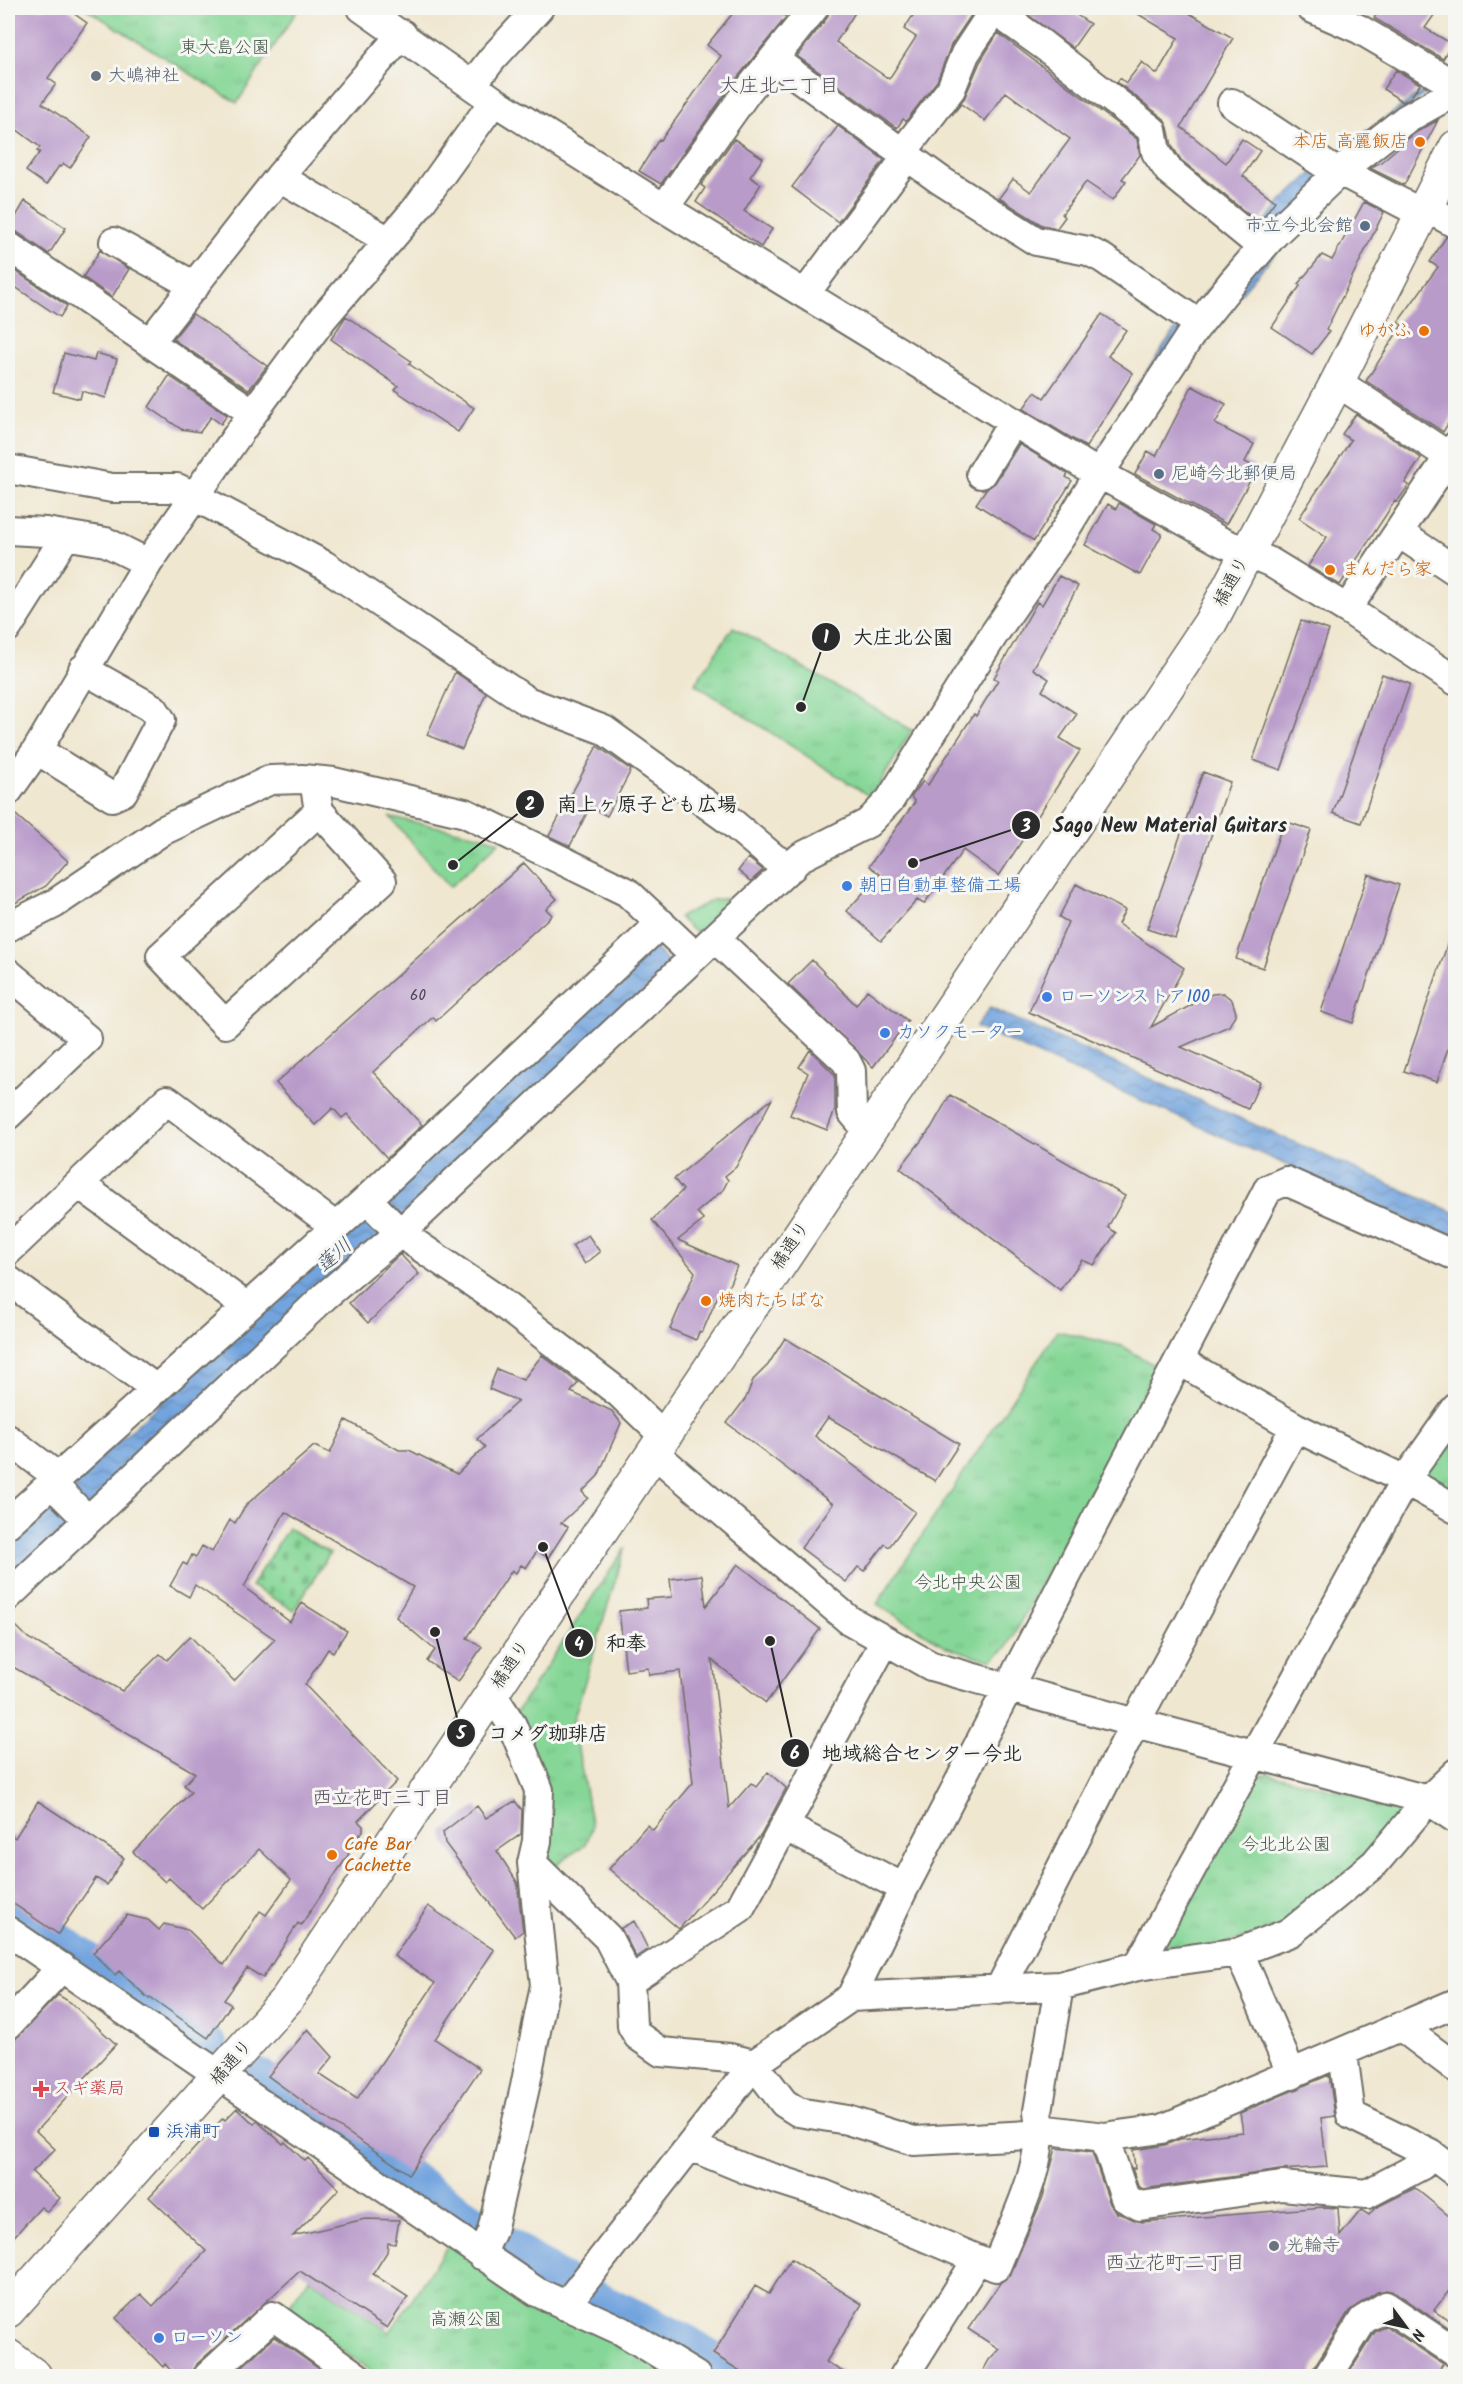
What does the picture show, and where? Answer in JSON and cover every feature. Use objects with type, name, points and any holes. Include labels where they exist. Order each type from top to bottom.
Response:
[{"type":"street","points":[[362,8],[483,93],[664,208],[1099,474],[1222,542],[1270,562],[1347,609],[1455,681]]},
{"type":"street","points":[[8,791],[37,750],[148,562],[323,318],[417,208],[483,93],[492,58],[539,8]]},
{"type":"street","points":[[664,208],[773,59],[814,8]]},
{"type":"street","points":[[1311,8],[1359,29],[1455,86]]},
{"type":"street","points":[[805,294],[951,89],[965,54],[994,9],[1152,130],[1156,152],[1169,171],[1255,242]]},
{"type":"street","points":[[150,342],[279,177],[402,34]]},
{"type":"street","points":[[773,59],[940,180],[1036,241],[1088,251],[1102,258],[1192,319]]},
{"type":"street","points":[[8,1596],[86,1518],[705,947],[784,864],[868,823],[890,800],[994,634],[1062,535],[1192,319],[1255,242],[1331,167],[1406,119],[1455,92]]},
{"type":"street","points":[[1232,103],[1331,167],[1455,224]]},
{"type":"street","name":"橘通り","points":[[8,2311],[222,2075],[287,1999],[1210,623],[1337,382],[1455,147]]},
{"type":"street","points":[[279,177],[388,241]]},
{"type":"street","points":[[114,242],[195,286]]},
{"type":"street","points":[[8,246],[253,413]]},
{"type":"street","points":[[1337,382],[1453,455],[1347,609]]},
{"type":"street","points":[[981,474],[1013,422]]},
{"type":"street","points":[[8,469],[112,488],[177,488],[194,496],[324,565],[527,701],[604,730],[730,821],[784,864]]},
{"type":"street","points":[[8,530],[46,532],[65,537],[106,542],[148,562]]},
{"type":"street","points":[[1399,533],[1455,571]]},
{"type":"street","points":[[8,627],[65,537]]},
{"type":"street","points":[[37,750],[112,797],[123,792],[162,720],[154,709],[83,669]]},
{"type":"street","points":[[8,927],[54,904],[162,831],[270,780],[334,782],[465,813],[627,892],[661,923],[705,947],[846,1061],[851,1071],[852,1112],[868,1131]]},
{"type":"street","points":[[314,780],[319,811],[382,881],[225,1024],[161,956],[319,811]]},
{"type":"street","points":[[8,1522],[57,1483],[156,1389],[336,1227],[370,1202],[661,923]]},
{"type":"street","points":[[8,973],[87,1040],[8,1115]]},
{"type":"street","points":[[8,1251],[167,1100],[336,1227]]},
{"type":"street","points":[[571,2298],[754,2064],[851,1997],[904,1888],[1268,1189],[1286,1181],[1455,1256]]},
{"type":"street","points":[[79,1184],[247,1307]]},
{"type":"street","points":[[370,1202],[398,1230],[491,1295],[619,1393],[658,1444],[849,1620],[885,1641],[931,1666],[1253,1755],[1428,1800],[1455,1819]]},
{"type":"street","points":[[8,1280],[156,1389]]},
{"type":"street","points":[[1180,1361],[1295,1427],[1405,1480],[1455,1509]]},
{"type":"street","points":[[1138,1966],[1405,1480],[1455,1408]]},
{"type":"street","points":[[999,1990],[1136,1723],[1295,1427]]},
{"type":"street","points":[[8,1439],[57,1483],[86,1518]]},
{"type":"street","points":[[630,1981],[741,1908],[885,1641]]},
{"type":"street","points":[[486,2244],[525,2087],[545,1985],[532,1863],[537,1841],[539,1790],[512,1725],[492,1694]]},
{"type":"street","points":[[851,1997],[1059,1986],[1138,1966],[1239,1952],[1292,1932],[1375,1863],[1428,1800],[1455,1773]]},
{"type":"street","points":[[786,1827],[904,1888]]},
{"type":"street","points":[[532,1863],[608,1938],[630,1981],[632,2026],[638,2036],[661,2052],[730,2058],[754,2064],[784,2103],[798,2112],[847,2120],[914,2141],[1028,2135],[1041,2129],[1104,2137],[1162,2129],[1455,2003]]},
{"type":"street","points":[[8,1930],[222,2075],[486,2244],[537,2292],[571,2298],[622,2331],[677,2372]]},
{"type":"street","points":[[1239,1952],[1292,2075]]},
{"type":"street","points":[[8,2025],[62,1967]]},
{"type":"street","points":[[690,2146],[748,2170],[823,2194],[996,2267],[1034,2170],[1041,2129],[1038,2111],[1059,1986]]},
{"type":"street","points":[[1400,2026],[1455,2068]]},
{"type":"street","points":[[1343,2053],[1351,2115],[1431,2154],[1455,2174]]},
{"type":"street","points":[[1104,2137],[1125,2198],[1140,2206],[1281,2186],[1367,2194],[1422,2165],[1431,2154]]},
{"type":"street","points":[[904,2376],[977,2260]]},
{"type":"street","points":[[1328,2376],[1363,2320],[1386,2306],[1455,2354]]},
{"type":"street","points":[[208,2376],[273,2316],[356,2376]]},
{"type":"street","points":[[8,2356],[35,2376]]},
{"type":"green space","name":"東大島公園","points":[[85,8],[299,8],[237,103]]},
{"type":"green space","points":[[733,627],[912,730],[877,788],[869,796],[695,684]]},
{"type":"green space","points":[[390,817],[483,836],[499,842],[450,887]]},
{"type":"green space","points":[[731,898],[739,905],[718,924],[705,931],[693,930],[679,917],[713,900]]},
{"type":"green space","name":"今北中央公園","points":[[1057,1331],[1122,1346],[1157,1367],[1007,1647],[991,1661],[945,1646],[877,1604]]},
{"type":"green space","points":[[1455,1426],[1455,1492],[1430,1478],[1426,1468]]},
{"type":"green space","points":[[288,1528],[330,1553],[294,1610],[251,1586]]},
{"type":"green space","points":[[625,1548],[573,1721],[592,1828],[586,1844],[550,1869],[539,1857],[515,1714]]},
{"type":"green space","name":"今北北公園","points":[[1268,1773],[1406,1808],[1407,1817],[1284,1928],[1177,1956],[1164,1939],[1248,1781]]},
{"type":"green space","name":"高瀬公園","points":[[450,2242],[610,2334],[658,2368],[652,2376],[377,2376],[287,2309],[309,2278],[390,2332]]},
{"type":"water","points":[[1439,79],[1444,82],[1393,116],[1100,458],[1093,457],[1129,402],[1135,388],[1177,327],[1281,202],[1315,170]]},
{"type":"water","name":"蓬川","points":[[654,947],[671,966],[8,1582],[8,1542],[325,1253]]},
{"type":"water","points":[[990,1008],[1455,1213],[1455,1240],[976,1027]]},
{"type":"building","points":[[8,8],[66,8],[87,23],[48,78],[56,84],[42,103],[91,137],[70,168],[64,164],[59,166],[46,185],[26,171],[40,152],[37,151],[40,147],[8,123]]},
{"type":"building","points":[[737,8],[773,8],[786,17],[733,83],[661,184],[639,171],[659,139],[661,140],[721,56],[707,45]]},
{"type":"building","points":[[830,8],[858,8],[836,42],[889,79],[916,37],[904,29],[918,8],[976,8],[951,45],[937,81],[906,121],[903,119],[897,128],[797,56],[827,18]]},
{"type":"building","points":[[1019,8],[1066,8],[1090,24],[1073,48]]},
{"type":"building","points":[[1128,8],[1180,8],[1233,38],[1181,127],[1226,163],[1242,139],[1260,151],[1243,176],[1275,201],[1259,223],[1181,160],[1172,146],[1168,127],[1163,118],[1117,82],[1120,78],[1126,83],[1142,62],[1157,74],[1178,38]]},
{"type":"building","points":[[1380,8],[1439,8],[1425,28],[1452,44],[1443,59],[1374,18]]},
{"type":"building","points":[[998,33],[1137,139],[1140,155],[1122,179],[1126,181],[1113,200],[1086,182],[1062,214],[1065,217],[1057,228],[1042,225],[999,198],[1013,179],[1031,192],[1070,139],[1006,92],[985,121],[961,104],[952,115],[964,99],[980,62]]},
{"type":"building","points":[[1396,70],[1420,84],[1411,97],[1403,102],[1383,89]]},
{"type":"building","points":[[1438,120],[1404,185],[1370,168],[1381,162],[1415,133]]},
{"type":"building","points":[[838,126],[884,160],[838,222],[792,187]]},
{"type":"building","points":[[734,139],[763,158],[750,177],[761,184],[744,211],[772,229],[761,247],[696,202],[705,188],[701,185]]},
{"type":"building","points":[[25,201],[66,228],[49,254],[17,232],[8,230]]},
{"type":"building","points":[[1364,202],[1384,212],[1326,330],[1329,332],[1312,354],[1272,327],[1300,286],[1298,284],[1322,255],[1332,260]]},
{"type":"building","points":[[1446,237],[1455,240],[1455,412],[1443,432],[1366,381],[1402,325],[1398,322],[1438,267],[1430,262]]},
{"type":"building","points":[[100,250],[129,269],[112,297],[83,277]]},
{"type":"building","points":[[8,266],[67,306],[60,317],[8,282]]},
{"type":"building","points":[[193,314],[267,366],[249,390],[173,339]]},
{"type":"building","points":[[1102,314],[1126,330],[1108,356],[1133,373],[1086,447],[1023,409],[1035,392],[1044,398]]},
{"type":"building","points":[[346,316],[411,361],[409,364],[474,408],[458,432],[395,390],[398,386],[331,339]]},
{"type":"building","points":[[64,353],[94,361],[96,353],[117,359],[106,398],[82,391],[80,399],[53,392]]},
{"type":"building","points":[[169,376],[227,415],[221,424],[211,417],[200,432],[181,429],[149,407]]},
{"type":"building","points":[[1192,386],[1226,404],[1215,424],[1254,444],[1245,462],[1257,468],[1226,524],[1135,474],[1148,451],[1156,456]]},
{"type":"building","points":[[1356,414],[1421,458],[1405,483],[1409,485],[1397,502],[1395,501],[1340,585],[1308,566],[1327,537],[1299,518],[1351,440],[1342,434]]},
{"type":"building","points":[[1019,444],[1068,474],[1066,477],[1072,481],[1034,541],[976,504],[986,489],[995,483]]},
{"type":"building","points":[[1119,503],[1156,524],[1153,529],[1162,534],[1140,575],[1085,545],[1108,504],[1116,509]]},
{"type":"building","points":[[1059,576],[1078,586],[1033,669],[1049,679],[1042,691],[1077,714],[1060,738],[1080,751],[999,876],[963,850],[924,904],[917,900],[881,941],[847,911],[880,874],[869,866],[915,802],[911,797],[923,781],[928,785],[974,714],[976,716],[998,680],[994,678],[1037,602],[1042,605]]},
{"type":"building","points":[[1301,621],[1329,630],[1281,770],[1253,760]]},
{"type":"building","points":[[455,672],[486,693],[462,749],[427,735]]},
{"type":"building","points":[[1382,674],[1410,684],[1361,823],[1333,813]]},
{"type":"building","points":[[597,746],[631,770],[607,816],[590,807],[570,846],[549,836]]},
{"type":"building","points":[[1203,772],[1230,782],[1175,938],[1147,929]]},
{"type":"building","points":[[8,808],[68,861],[46,886],[8,907]]},
{"type":"building","points":[[1284,821],[1311,830],[1263,968],[1236,959]]},
{"type":"building","points":[[748,858],[763,870],[751,881],[738,871]]},
{"type":"building","points":[[524,863],[557,899],[546,909],[552,915],[436,1021],[433,1017],[373,1072],[422,1125],[387,1158],[347,1114],[342,1118],[333,1108],[315,1125],[276,1083]]},
{"type":"building","points":[[1368,874],[1399,885],[1353,1023],[1321,1012]]},
{"type":"building","points":[[1076,884],[1125,910],[1118,924],[1184,968],[1151,1027],[1212,994],[1223,993],[1232,1000],[1236,1013],[1229,1026],[1181,1047],[1260,1082],[1248,1109],[1029,1012],[1068,922],[1059,917]]},
{"type":"building","points":[[1452,931],[1455,932],[1455,1027],[1437,1082],[1404,1071]]},
{"type":"building","points":[[812,960],[856,1005],[867,990],[908,1021],[873,1067],[788,984]]},
{"type":"building","points":[[810,1050],[835,1075],[835,1110],[827,1130],[790,1115],[808,1073],[799,1067]]},
{"type":"building","points":[[950,1095],[1125,1196],[1108,1227],[1116,1233],[1094,1265],[1082,1260],[1060,1290],[900,1168],[931,1128]]},
{"type":"building","points":[[772,1099],[736,1167],[725,1176],[728,1180],[723,1190],[697,1212],[704,1220],[678,1240],[737,1266],[725,1295],[719,1293],[702,1333],[699,1332],[696,1340],[670,1329],[695,1272],[652,1220],[683,1190],[674,1179]]},
{"type":"building","points":[[588,1235],[600,1252],[585,1264],[572,1246]]},
{"type":"building","points":[[400,1254],[419,1274],[368,1323],[349,1303]]},
{"type":"building","points":[[785,1338],[959,1444],[935,1481],[828,1417],[815,1436],[915,1512],[889,1547],[885,1544],[864,1571],[858,1567],[846,1582],[801,1548],[833,1504],[727,1423],[746,1398],[753,1380],[768,1365]]},
{"type":"building","points":[[542,1355],[578,1383],[571,1392],[612,1411],[621,1423],[598,1476],[582,1492],[588,1498],[561,1523],[568,1527],[548,1558],[537,1551],[526,1568],[521,1565],[516,1573],[512,1570],[467,1638],[482,1647],[458,1682],[427,1661],[435,1650],[396,1617],[413,1587],[285,1512],[244,1587],[290,1622],[302,1603],[347,1631],[333,1652],[328,1649],[305,1685],[397,1781],[358,1821],[363,1826],[363,1831],[345,1850],[349,1854],[301,1925],[298,1923],[263,1978],[247,1968],[224,2000],[231,2005],[208,2038],[150,1997],[149,1999],[119,1971],[115,1975],[93,1953],[127,1915],[148,1920],[159,1930],[164,1924],[188,1930],[224,1965],[260,1911],[266,1915],[291,1880],[259,1849],[202,1909],[169,1878],[165,1882],[133,1852],[191,1792],[184,1785],[195,1773],[8,1664],[8,1618],[28,1638],[122,1691],[160,1654],[167,1660],[190,1636],[234,1681],[275,1639],[195,1585],[189,1597],[170,1586],[183,1563],[187,1565],[192,1555],[196,1557],[202,1546],[212,1552],[230,1520],[235,1523],[246,1505],[314,1446],[330,1453],[346,1420],[399,1450],[409,1450],[457,1474],[485,1447],[477,1439],[518,1401],[489,1389],[497,1369],[523,1380]]},
{"type":"building","points":[[738,1564],[820,1629],[766,1703],[712,1660],[729,1808],[751,1783],[756,1787],[768,1772],[786,1788],[761,1835],[679,1929],[609,1869],[647,1825],[653,1830],[693,1783],[680,1671],[649,1675],[648,1668],[626,1671],[619,1611],[647,1608],[646,1599],[672,1597],[670,1579],[702,1575],[706,1606]]},
{"type":"building","points":[[38,1801],[124,1858],[107,1885],[96,1878],[58,1934],[8,1900],[8,1833],[15,1838]]},
{"type":"building","points":[[515,1801],[522,1810],[521,1834],[497,1851],[517,1882],[523,1931],[515,1937],[445,1843],[443,1832],[477,1806],[486,1818]]},
{"type":"building","points":[[428,1906],[494,1950],[435,2039],[480,2069],[409,2174],[268,2076],[308,2029],[333,2057],[319,2074],[357,2099],[435,1983],[394,1956]]},
{"type":"building","points":[[634,1921],[648,1949],[636,1957],[621,1928]]},
{"type":"building","name":"スギ薬局","points":[[58,1995],[70,2002],[116,2044],[36,2131],[55,2149],[32,2172],[60,2198],[47,2212],[41,2207],[8,2243],[8,2046]]},
{"type":"building","points":[[1329,2075],[1335,2116],[1321,2118],[1327,2167],[1280,2170],[1143,2189],[1138,2186],[1132,2168],[1135,2169],[1133,2150],[1165,2145],[1180,2139],[1243,2132],[1240,2113]]},
{"type":"building","points":[[237,2108],[254,2124],[257,2121],[283,2144],[285,2142],[305,2161],[308,2158],[339,2189],[293,2236],[365,2219],[399,2220],[395,2244],[388,2243],[387,2252],[373,2274],[408,2297],[387,2328],[300,2271],[197,2364],[192,2376],[176,2376],[165,2364],[163,2367],[116,2318],[141,2294],[153,2306],[206,2251],[149,2197],[223,2118],[225,2120]]},
{"type":"building","points":[[1056,2148],[1092,2152],[1110,2204],[1117,2213],[1142,2222],[1324,2207],[1338,2208],[1340,2236],[1361,2210],[1369,2215],[1375,2208],[1415,2188],[1455,2221],[1455,2283],[1434,2310],[1455,2325],[1455,2333],[1395,2292],[1386,2290],[1377,2292],[1349,2311],[1314,2367],[1312,2376],[980,2376],[989,2360],[999,2349],[968,2329],[1000,2283],[1011,2273],[1043,2197]]},
{"type":"building","points":[[791,2259],[862,2304],[826,2362],[850,2376],[748,2376],[713,2354],[755,2286],[769,2294]]},
{"type":"building","points":[[1386,2326],[1443,2364],[1435,2376],[1347,2376],[1375,2332]]},
{"type":"building","points":[[274,2337],[329,2376],[232,2376]]},
{"type":"waterway","points":[[8,1910],[206,2049]]},
{"type":"waterway","points":[[257,2080],[556,2283],[685,2347],[731,2376]]},
{"type":"place","name":"大嶋神社","points":[[96,76]]},
{"type":"place","name":"本店 高麗飯店","points":[[1420,142]]},
{"type":"place","name":"市立今北会館","points":[[1365,226]]},
{"type":"place","name":"ゆがふ","points":[[1424,331]]},
{"type":"place","name":"尼崎今北郵便局","points":[[1159,474]]},
{"type":"place","name":"まんだら家","points":[[1330,570]]},
{"type":"place","name":"大庄北公園","points":[[801,707]]},
{"type":"place","name":"Sago New Material Guitars","points":[[913,863]]},
{"type":"place","name":"南上ヶ原子ども広場","points":[[453,865]]},
{"type":"place","name":"朝日自動車整備工場","points":[[847,886]]},
{"type":"place","name":"ローソンストア100","points":[[1047,997]]},
{"type":"place","name":"カソクモーター","points":[[885,1033]]},
{"type":"place","name":"焼肉たちばな","points":[[706,1301]]},
{"type":"place","name":"和奉","points":[[543,1547]]},
{"type":"place","name":"コメダ珈琲店","points":[[435,1632]]},
{"type":"place","name":"地域総合センター今北","points":[[770,1641]]},
{"type":"place","name":"Cafe Bar Cachette","points":[[332,1855]]},
{"type":"place","name":"スギ薬局","points":[[41,2089]]},
{"type":"place","name":"浜浦町","points":[[154,2132]]},
{"type":"place","name":"光輪寺","points":[[1274,2246]]},
{"type":"place","name":"ローソン","points":[[159,2338]]},
{"type":"district","name":"大庄北二丁目","points":[[779,87]]},
{"type":"district","name":"西立花町三丁目","points":[[382,1799]]},
{"type":"district","name":"西立花町二丁目","points":[[1175,2264]]}]
